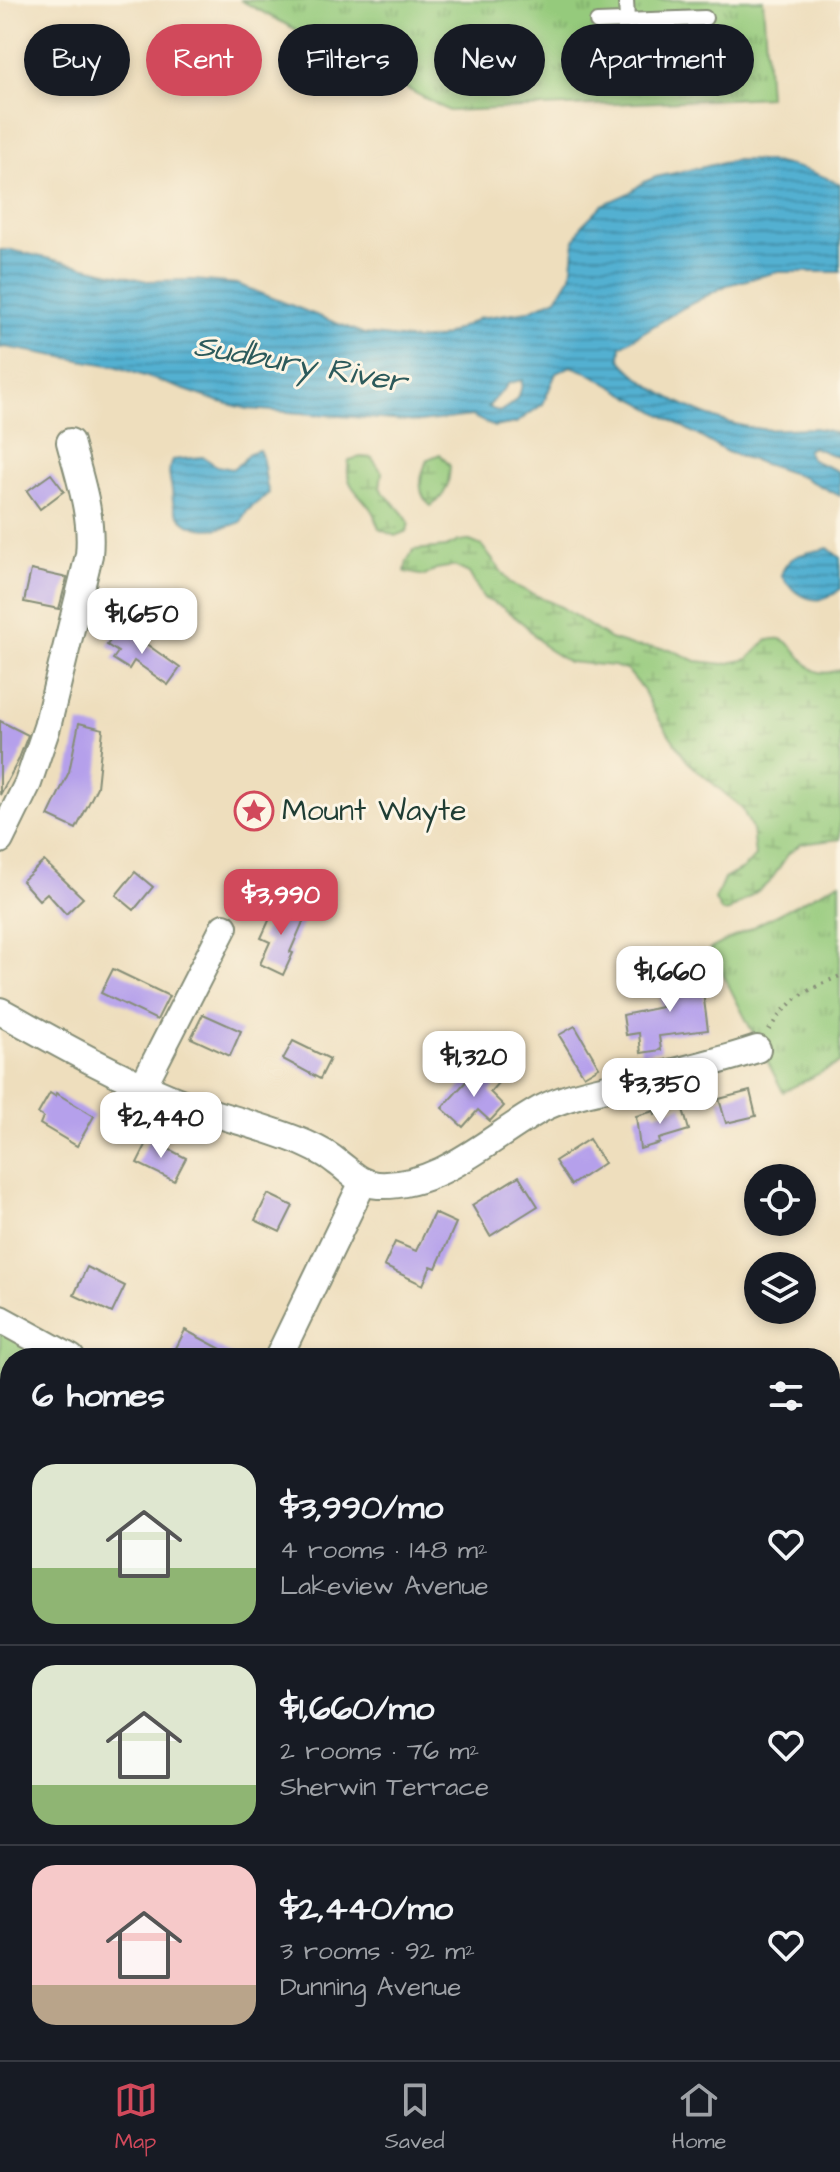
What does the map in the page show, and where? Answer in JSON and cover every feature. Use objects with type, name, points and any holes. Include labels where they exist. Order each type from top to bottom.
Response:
[{"type":"street","points":[[0,840],[28,783],[47,727],[89,555],[89,513],[70,442]]},
{"type":"street","points":[[143,1086],[224,927]]},
{"type":"street","points":[[0,1011],[143,1086],[307,1144],[325,1153],[363,1182],[377,1185],[415,1181],[469,1156],[540,1110],[562,1100],[757,1049]]},
{"type":"street","points":[[283,1348],[363,1182]]},
{"type":"street","points":[[0,1319],[53,1348]]},
{"type":"lane","points":[[626,0],[627,21]]},
{"type":"lane","points":[[597,22],[705,18]]},
{"type":"path","points":[[757,1049],[782,1009],[799,994],[840,976]]},
{"type":"green space","points":[[240,0],[763,0],[769,97],[449,111],[418,95],[418,24],[285,24]]},
{"type":"green space","points":[[440,454],[450,466],[449,478],[444,493],[431,506],[423,496],[421,478],[428,459]]},
{"type":"green space","points":[[372,458],[382,472],[380,488],[406,517],[409,523],[407,531],[395,536],[379,529],[372,511],[353,488],[348,477],[349,460]]},
{"type":"green space","points":[[459,541],[482,546],[511,584],[561,607],[610,639],[632,646],[670,649],[696,661],[724,664],[748,659],[767,640],[778,639],[788,643],[819,672],[840,669],[840,839],[801,844],[789,853],[769,883],[729,911],[722,912],[715,900],[724,879],[744,868],[755,856],[752,829],[742,808],[688,762],[654,712],[643,689],[628,671],[614,666],[568,662],[547,649],[525,625],[502,607],[483,598],[469,573],[454,566],[436,569],[425,576],[405,572],[414,550],[446,547]]},
{"type":"green space","points":[[840,882],[840,1063],[783,1092],[710,949]]},
{"type":"green space","points":[[0,1329],[34,1348],[0,1348]]},
{"type":"water","name":"Sudbury River","points":[[736,160],[750,160],[802,169],[840,184],[840,272],[777,272],[727,285],[621,346],[620,359],[665,395],[724,421],[761,429],[814,428],[840,434],[840,458],[813,447],[807,450],[812,460],[840,472],[840,496],[798,475],[727,452],[587,372],[571,366],[556,373],[543,404],[516,423],[494,427],[472,416],[419,422],[248,409],[115,366],[0,348],[0,250],[147,281],[193,280],[237,284],[364,334],[416,340],[439,338],[480,318],[528,311],[557,298],[571,275],[575,240],[582,225],[602,205],[656,177]],"holes":[[[522,380],[516,400],[499,412],[488,407],[509,383]]]},
{"type":"water","points":[[259,450],[269,493],[247,511],[241,522],[205,529],[181,517],[173,502],[169,472],[172,460],[203,457],[217,466],[232,469],[249,453]]},
{"type":"water","points":[[828,548],[840,558],[840,589],[832,595],[824,599],[808,598],[793,589],[781,575],[784,567],[794,558]]},
{"type":"building","points":[[51,474],[64,491],[40,509],[27,491]]},
{"type":"building","points":[[31,570],[67,578],[59,609],[24,602]]},
{"type":"building","points":[[121,626],[180,668],[168,685],[134,661],[129,669],[113,659],[118,652],[107,645]]},
{"type":"building","points":[[0,721],[28,735],[0,795]]},
{"type":"building","points":[[79,723],[103,729],[97,787],[76,829],[48,816],[69,772]]},
{"type":"building","points":[[44,861],[83,898],[66,914],[47,893],[39,900],[22,881]]},
{"type":"building","points":[[135,872],[153,887],[134,910],[116,895]]},
{"type":"building","points":[[277,903],[306,915],[283,975],[260,964],[270,942],[261,938]]},
{"type":"building","points":[[113,969],[169,996],[157,1020],[101,993]]},
{"type":"building","points":[[701,977],[708,1030],[659,1036],[661,1050],[641,1053],[639,1033],[626,1035],[623,1015],[662,1007],[657,983]]},
{"type":"building","points":[[203,1014],[241,1031],[230,1056],[191,1038]]},
{"type":"building","points":[[575,1026],[599,1067],[584,1076],[559,1035]]},
{"type":"building","points":[[293,1041],[330,1059],[320,1079],[283,1059]]},
{"type":"building","points":[[480,1066],[498,1083],[490,1092],[504,1106],[490,1121],[478,1110],[463,1127],[442,1108]]},
{"type":"building","points":[[750,1091],[756,1116],[726,1123],[719,1099]]},
{"type":"building","points":[[50,1093],[55,1096],[56,1093],[94,1116],[77,1146],[40,1124],[43,1117],[38,1114]]},
{"type":"building","points":[[682,1106],[689,1130],[659,1139],[660,1143],[640,1149],[636,1116]]},
{"type":"building","points":[[149,1139],[186,1158],[174,1181],[137,1163]]},
{"type":"building","points":[[589,1139],[604,1163],[571,1185],[555,1161]]},
{"type":"building","points":[[519,1176],[538,1206],[490,1236],[472,1205]]},
{"type":"building","points":[[268,1194],[293,1206],[280,1232],[255,1220]]},
{"type":"building","points":[[434,1213],[456,1223],[436,1268],[431,1266],[423,1285],[384,1266],[395,1242],[416,1251]]},
{"type":"building","points":[[87,1267],[125,1286],[112,1313],[74,1295]]},
{"type":"building","points":[[185,1330],[219,1348],[176,1348]]},
{"type":"place","name":"Mount Wayte","points":[[254,811]]}]
